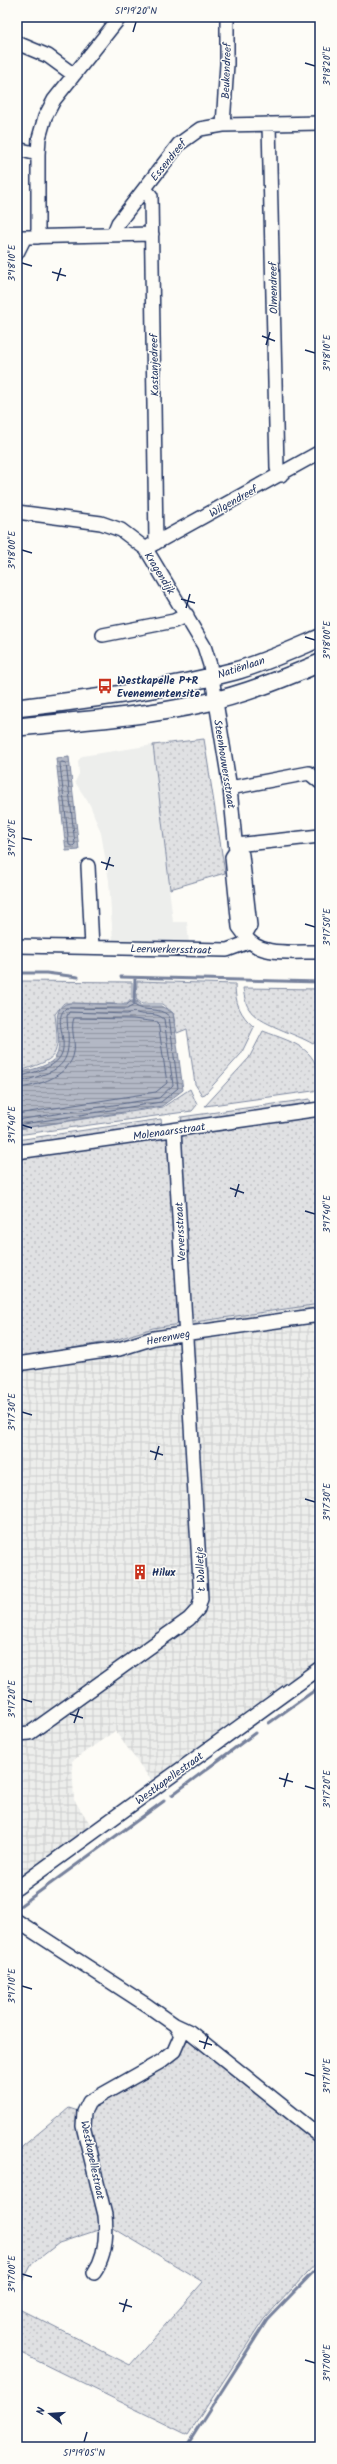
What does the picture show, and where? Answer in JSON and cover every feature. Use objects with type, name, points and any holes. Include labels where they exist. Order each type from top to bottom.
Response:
[{"type":"main road","name":"Natiënlaan","points":[[17,708],[113,696],[210,677],[237,670],[320,638]]},
{"type":"main road","points":[[17,727],[149,712],[215,700],[265,686],[320,663]]},
{"type":"street","points":[[38,237],[38,154],[39,138],[45,117],[54,100],[120,17]]},
{"type":"street","name":"Beukendreef","points":[[223,125],[227,64],[226,17]]},
{"type":"street","points":[[17,43],[48,56],[74,75]]},
{"type":"street","name":"Essendreef","points":[[112,235],[118,223],[186,137],[200,129],[223,125],[320,122]]},
{"type":"street","name":"Olmendreef","points":[[269,124],[277,468],[281,475]]},
{"type":"street","points":[[17,150],[38,154]]},
{"type":"street","name":"Kastanjedreef","points":[[145,189],[151,196],[152,234],[151,546]]},
{"type":"street","points":[[17,253],[21,237],[152,234]]},
{"type":"street","name":"Wilgendreef","points":[[151,546],[320,452]]},
{"type":"street","name":"Kragendijk","points":[[17,512],[112,525],[151,546],[204,646],[210,665],[210,677]]},
{"type":"street","points":[[103,635],[174,621],[187,615]]},
{"type":"street","name":"Steenhouwersstraat","points":[[210,677],[230,788],[236,848],[242,855],[250,926],[247,939]]},
{"type":"street","points":[[230,788],[309,773],[320,782]]},
{"type":"street","points":[[236,848],[320,836]]},
{"type":"street","points":[[88,866],[92,947]]},
{"type":"street","points":[[247,939],[265,950],[320,952]]},
{"type":"street","name":"Leerwerkersstraat","points":[[17,946],[227,950],[247,939]]},
{"type":"street","name":"Molenaarsstraat","points":[[17,1152],[320,1109]]},
{"type":"street","name":"Verversstraat","points":[[174,1130],[186,1334]]},
{"type":"street","name":"Herenweg","points":[[17,1364],[119,1350],[154,1338],[320,1315]]},
{"type":"street","name":"'t Walletje","points":[[17,1734],[30,1733],[189,1619],[198,1609],[202,1599],[186,1334]]},
{"type":"street","name":"Westkapellestraat","points":[[17,1888],[320,1668]]},
{"type":"street","points":[[17,1921],[175,2025],[190,2032],[320,2136]]},
{"type":"street","name":"Westkapellestraat","points":[[94,2273],[98,2267],[105,2244],[106,2229],[105,2215],[83,2126],[84,2112],[93,2099],[160,2062],[174,2050],[181,2035],[175,2025]]},
{"type":"shaded area","points":[[204,739],[225,873],[170,889],[153,745]]},
{"type":"shaded area","points":[[153,745],[173,922],[187,922],[189,943],[113,941],[109,881],[101,833],[90,805],[75,782],[79,774],[78,761],[82,756]]},
{"type":"shaded area","points":[[17,981],[132,982],[132,998],[127,1004],[64,1003],[55,1014],[57,1040],[54,1055],[41,1063],[17,1072]]},
{"type":"shaded area","points":[[137,981],[235,984],[239,1008],[245,1018],[254,1027],[241,1054],[205,1094],[202,1095],[195,1084],[187,1029],[177,1033],[173,1013],[162,1004],[142,1004],[136,999]]},
{"type":"shaded area","points":[[243,988],[320,989],[320,1039],[313,1044],[261,1019],[249,1009]]},
{"type":"shaded area","points":[[263,1031],[296,1044],[311,1056],[316,1065],[319,1076],[320,1090],[205,1106],[249,1058]]},
{"type":"shaded area","points":[[190,1089],[197,1105],[192,1111],[17,1135],[17,1129],[163,1107]]},
{"type":"shaded area","points":[[310,1099],[311,1106],[182,1124],[181,1117]]},
{"type":"shaded area","points":[[320,1114],[320,1304],[153,1328],[112,1341],[17,1358],[17,1157],[227,1130]]},
{"type":"shaded area","points":[[161,1119],[162,1126],[17,1147],[17,1140]]},
{"type":"shaded area","points":[[320,1304],[320,1663],[154,1784],[115,1731],[72,1761],[74,1800],[93,1828],[17,1883],[17,1358],[112,1341],[153,1328]]},
{"type":"shaded area","points":[[186,2035],[320,2142],[320,2259],[264,2319],[188,2435],[17,2351],[17,2308],[130,2365],[203,2282],[110,2226],[59,2243],[32,2264],[17,2292],[17,2154],[23,2146],[69,2108],[78,2111],[154,2069]]},
{"type":"water","points":[[69,757],[79,850],[66,851],[56,758]]},
{"type":"water","points":[[131,1001],[137,1001],[141,1006],[161,1006],[173,1013],[183,1090],[162,1106],[17,1129],[17,1073],[42,1067],[54,1059],[58,1052],[59,1044],[57,1019],[58,1011],[62,1006],[70,1003],[127,1005]]},
{"type":"waterway","points":[[17,973],[46,973],[78,977]]},
{"type":"waterway","points":[[121,977],[320,982]]},
{"type":"waterway","points":[[134,1004],[135,978]]},
{"type":"waterway","points":[[269,1723],[318,1688]]},
{"type":"waterway","points":[[172,1795],[255,1733]]},
{"type":"waterway","points":[[17,1908],[164,1801]]},
{"type":"waterway","points":[[186,2447],[267,2320],[320,2265]]},
{"type":"place","name":"Westkapelle P+R Evenementensite","points":[[105,686]]},
{"type":"place","name":"Hilux","points":[[140,1572]]}]
